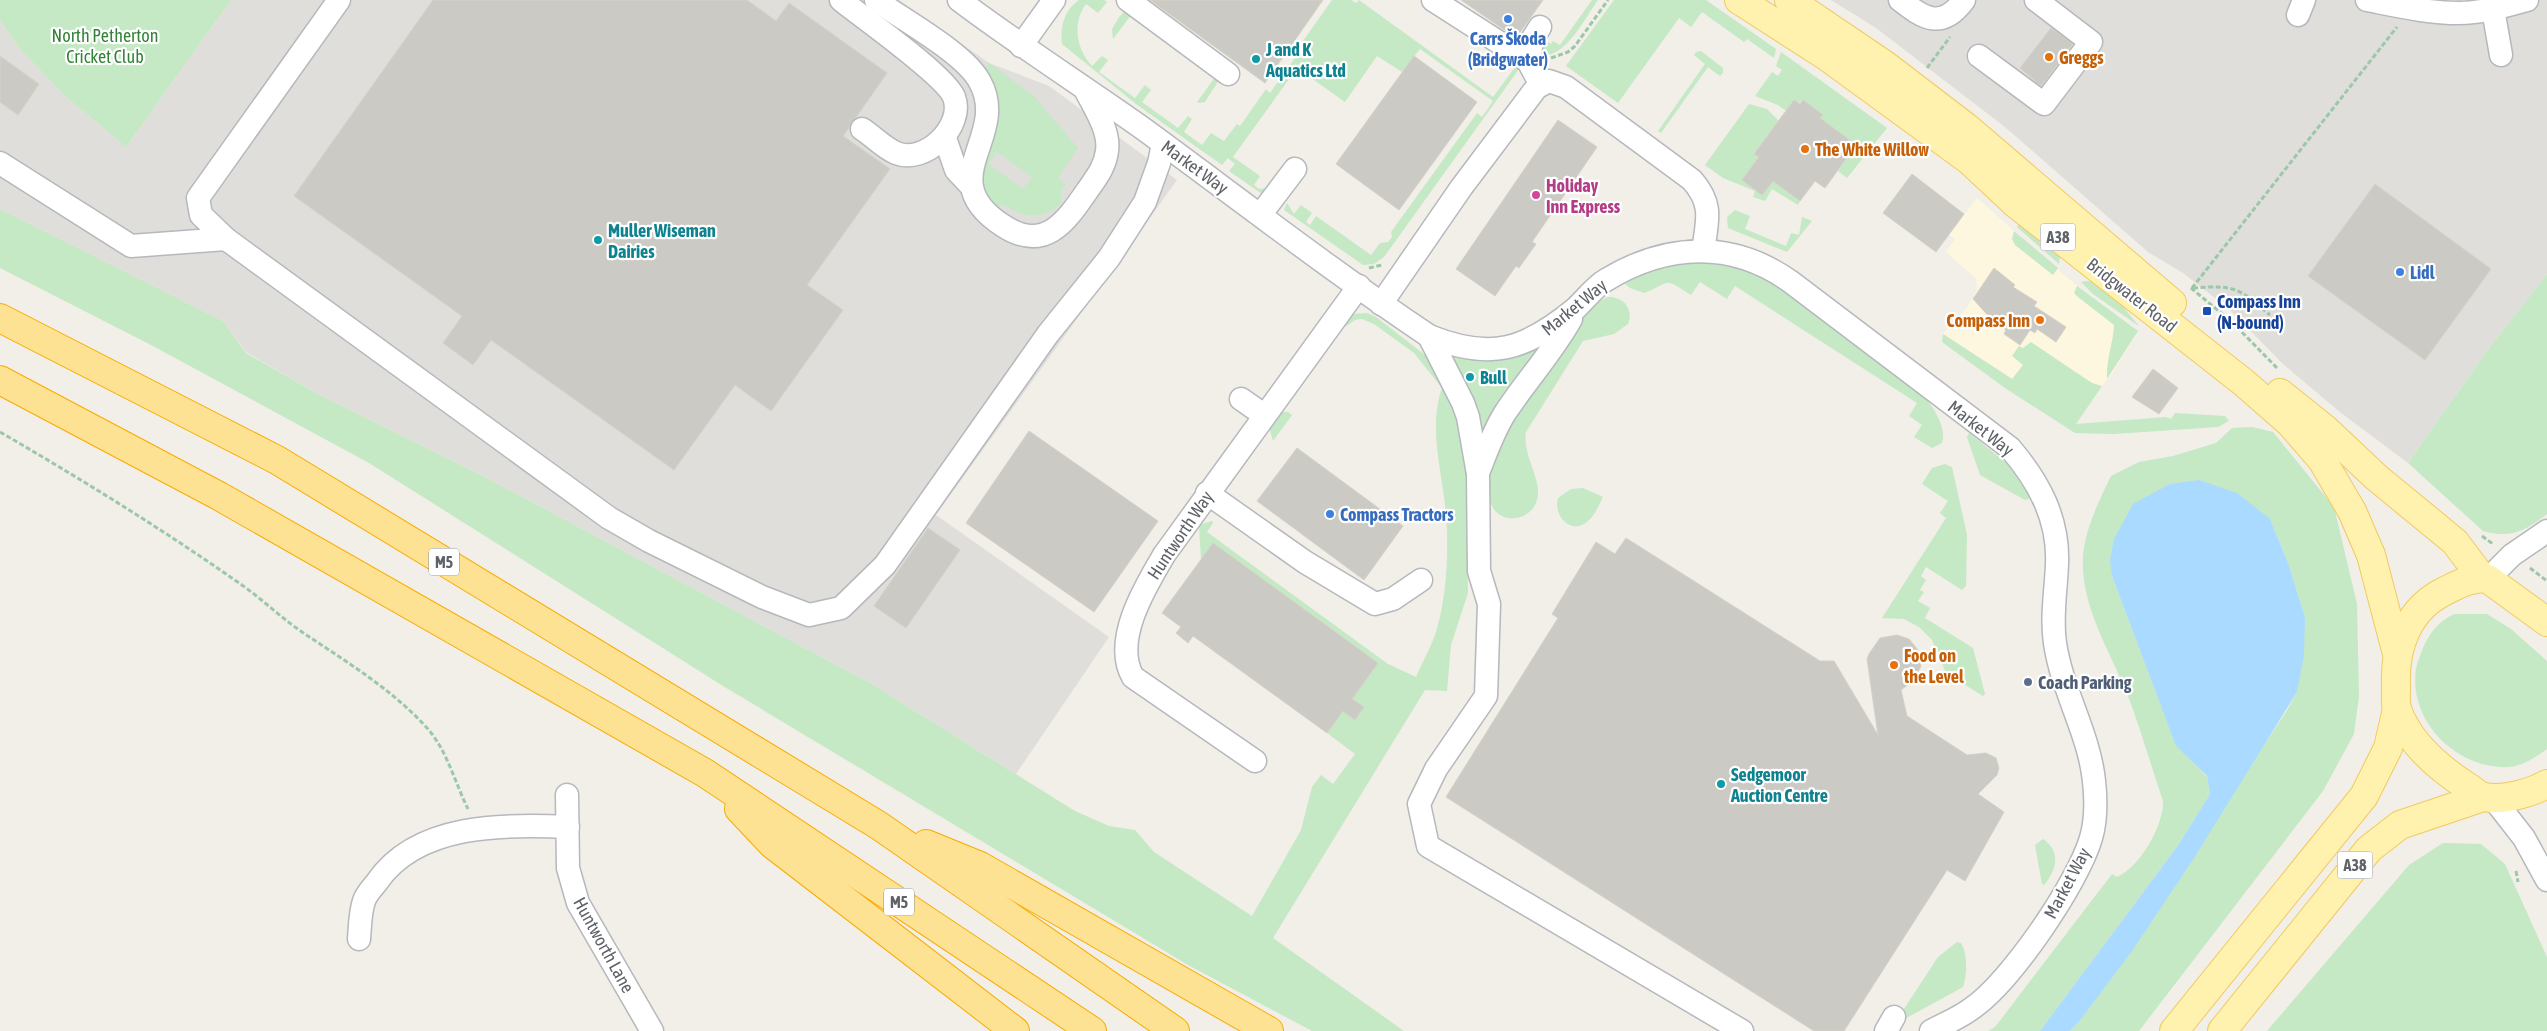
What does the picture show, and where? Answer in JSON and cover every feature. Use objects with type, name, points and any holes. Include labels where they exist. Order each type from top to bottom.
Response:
[{"type":"highway","name":"M5","points":[[0,318],[277,460],[878,825],[1176,1031]]},
{"type":"highway","name":"M5","points":[[0,380],[219,496],[705,773],[1092,1031]]},
{"type":"highway","name":"M5","points":[[705,773],[772,844],[1015,1031]]},
{"type":"highway","name":"M5","points":[[878,825],[980,866],[1269,1031]]},
{"type":"main road","name":"Bridgwater Road","points":[[1746,2],[1793,8],[1885,65],[1966,128],[2095,240],[2325,429],[2376,477],[2455,542],[2485,579]]},
{"type":"main road","name":"Bridgwater Road","points":[[1793,8],[1970,161],[2016,204],[2243,382],[2290,423],[2322,460],[2352,511],[2371,555],[2397,654]]},
{"type":"main road","name":"A38","points":[[2174,1031],[2364,796],[2388,748],[2396,709],[2397,654],[2407,627],[2420,608],[2430,598],[2459,584],[2485,579],[2547,622]]},
{"type":"main road","points":[[2396,709],[2412,736],[2429,757],[2454,778],[2488,797]]},
{"type":"main road","name":"A38","points":[[2222,1031],[2369,849],[2400,825],[2488,797],[2537,790],[2547,784]]},
{"type":"street","points":[[339,0],[198,198],[201,215],[226,239],[563,486],[610,518],[648,541],[762,597],[809,615],[824,614],[841,608],[886,565],[1048,334],[1109,258],[1145,202],[1159,163],[1163,144]]},
{"type":"street","points":[[841,0],[911,54],[944,84],[954,98],[954,116],[945,138],[930,149],[913,154],[897,154],[862,129]]},
{"type":"street","points":[[876,0],[952,53],[981,82],[988,115],[983,138],[974,159],[971,186]]},
{"type":"street","name":"Market Way","points":[[960,0],[1021,46],[1261,214],[1381,304],[1429,336],[1464,348],[1480,350],[1510,348],[1550,330],[1604,281],[1642,262],[1678,252],[1703,251],[1756,261],[1774,270],[1796,286],[2010,448],[2025,465],[2050,510],[2056,537],[2053,627],[2055,645],[2059,664],[2084,734],[2094,781],[2095,807],[2092,837],[2080,865],[2040,933],[2007,974],[1972,1009],[1931,1031]]},
{"type":"street","points":[[1021,46],[1054,0]]},
{"type":"street","points":[[1128,0],[1228,74]]},
{"type":"street","points":[[1433,0],[1528,61],[1541,85]]},
{"type":"street","points":[[1900,0],[1926,18],[1938,18],[1955,12],[1964,0]]},
{"type":"street","points":[[1979,56],[2044,104],[2091,42],[2036,0]]},
{"type":"street","points":[[2367,0],[2411,9],[2460,13],[2493,9],[2527,0]]},
{"type":"street","points":[[2493,9],[2502,55]]},
{"type":"street","points":[[1528,61],[1533,38],[1540,27]]},
{"type":"street","points":[[1381,304],[1461,188],[1537,87],[1549,82],[1566,87],[1634,125],[1675,155],[1689,177],[1702,191],[1709,208],[1703,251]]},
{"type":"street","points":[[945,138],[956,170],[971,186],[978,205],[1003,226],[1024,235],[1050,233],[1062,225],[1103,168],[1108,150],[1105,129],[1086,90]]},
{"type":"street","points":[[0,162],[131,246],[226,239]]},
{"type":"street","points":[[1261,214],[1295,169]]},
{"type":"street","name":"Huntworth Way","points":[[1255,761],[1133,677],[1126,666],[1125,650],[1146,586],[1180,530],[1359,286]]},
{"type":"street","points":[[1478,474],[1491,439],[1505,414],[1548,356],[1577,307]]},
{"type":"street","name":"Market Way","points":[[1429,336],[1463,403],[1478,474],[1479,571],[1489,604],[1486,696],[1436,769],[1419,804],[1428,846],[1742,1031]]},
{"type":"street","points":[[1241,399],[1264,415]]},
{"type":"street","points":[[1207,493],[1305,562],[1375,604],[1385,603],[1393,599],[1420,580]]},
{"type":"street","points":[[2485,579],[2512,555],[2547,531]]},
{"type":"street","name":"Huntworth Lane","points":[[567,795],[568,868],[578,903],[652,1031]]},
{"type":"street","points":[[2488,797],[2524,838],[2547,880]]},
{"type":"street","points":[[359,939],[364,900],[387,868],[423,843],[464,832],[520,825],[568,827]]},
{"type":"path","points":[[2270,314],[2248,296],[2226,286],[2192,288],[2411,9]]},
{"type":"path","points":[[0,432],[55,464],[233,579],[301,632],[331,650],[402,703],[429,730],[448,762],[470,812]]},
{"type":"path","points":[[2476,533],[2496,546]]},
{"type":"path","points":[[2525,565],[2547,582]]},
{"type":"shaded area","points":[[231,0],[899,0],[989,63],[1049,86],[1177,180],[936,515],[1109,637],[1016,774],[870,683],[485,477],[318,394],[246,352],[223,321],[0,209],[0,20],[20,49],[65,96],[126,147]]},
{"type":"shaded area","points":[[1831,0],[2547,0],[2547,274],[2487,351],[2408,463],[2341,413],[2283,364],[2229,309],[2183,273],[2148,252],[2005,127],[1876,28]]},
{"type":"shaded area","name":"Compass Inn","points":[[1977,198],[2077,286],[2138,331],[2113,372],[2102,386],[2013,379],[1943,334],[1966,309],[1977,291],[1976,278],[1946,252],[1955,239],[1949,235]]},
{"type":"green space","name":"North Petherton Cricket Club","points":[[0,0],[231,0],[126,147],[65,96],[20,49],[0,20]]},
{"type":"green space","points":[[1079,0],[1104,0],[1107,2],[1098,13],[1086,4],[1079,19],[1079,44],[1092,66],[1102,56],[1108,60],[1099,72],[1135,98],[1145,85],[1151,90],[1142,102],[1178,128],[1188,116],[1192,119],[1184,132],[1202,145],[1211,133],[1224,141],[1237,124],[1240,126],[1266,89],[1270,93],[1305,44],[1303,41],[1332,0],[1351,0],[1356,3],[1359,0],[1493,97],[1516,66],[1519,69],[1384,257],[1374,264],[1363,265],[1284,210],[1287,203],[1294,214],[1301,205],[1312,213],[1306,222],[1310,225],[1316,216],[1371,255],[1380,243],[1388,242],[1392,237],[1391,232],[1477,113],[1482,117],[1493,101],[1420,49],[1402,72],[1377,56],[1345,102],[1297,68],[1233,157],[1260,176],[1254,185],[1259,189],[1268,188],[1262,194],[1229,171],[1235,164],[1228,158],[1222,165],[1136,104],[1062,44],[1064,19]]},
{"type":"green space","points":[[1592,0],[1598,0],[1566,45],[1548,55],[1538,56],[1537,48],[1545,40],[1551,44],[1553,41],[1560,45]]},
{"type":"green space","points":[[1614,0],[1706,0],[1776,49],[1774,58],[1747,39],[1744,42],[1702,12],[1691,27],[1679,18],[1618,103],[1566,66]]},
{"type":"green space","points":[[1125,11],[1131,15],[1113,39],[1112,29]]},
{"type":"green space","points":[[1701,51],[1723,68],[1723,73],[1720,76],[1708,67],[1661,133],[1658,131],[1705,64],[1694,55],[1696,52]]},
{"type":"green space","points":[[1781,52],[1887,128],[1847,178],[1838,171],[1856,145],[1820,118],[1822,115],[1803,100],[1786,111],[1778,105],[1755,96],[1772,72],[1778,76],[1782,70],[1776,66]]},
{"type":"green space","points":[[989,63],[1034,96],[1078,148],[1058,178],[1066,184],[1061,191],[1061,203],[1047,213],[1032,216],[1017,212],[1002,204],[998,209],[985,191],[982,180],[983,72]],"holes":[[[997,152],[1032,177],[1023,189],[988,164]]]},
{"type":"green space","points":[[1216,76],[1219,80],[1205,102],[1197,102]]},
{"type":"green space","points":[[1749,104],[1767,109],[1779,121],[1754,153],[1759,157],[1742,180],[1762,195],[1773,181],[1800,201],[1798,205],[1772,189],[1765,201],[1753,197],[1755,191],[1723,178],[1705,165]]},
{"type":"green space","points":[[0,209],[223,321],[246,353],[318,394],[485,477],[870,683],[1075,811],[1109,826],[1135,830],[1154,852],[1252,916],[1301,830],[1312,787],[1321,775],[1333,784],[1355,754],[1327,733],[1378,663],[1213,543],[1201,560],[1199,525],[1212,521],[1213,523],[1207,532],[1388,664],[1416,677],[1435,635],[1445,590],[1446,513],[1436,434],[1436,418],[1442,388],[1414,353],[1374,324],[1362,319],[1355,320],[1340,330],[1351,314],[1367,313],[1376,317],[1429,358],[1445,380],[1465,443],[1468,593],[1451,645],[1447,691],[1425,690],[1273,938],[1404,1031],[1312,1031],[1188,965],[723,686],[369,463],[151,345],[0,268]],"holes":[[[1355,701],[1364,707],[1355,720],[1346,713]]]},
{"type":"green space","points":[[1735,210],[1750,216],[1745,229],[1786,246],[1791,233],[1799,235],[1802,217],[1812,221],[1787,252],[1728,228],[1727,217]]},
{"type":"green space","points":[[2020,222],[2060,256],[2059,264],[2017,227]]},
{"type":"green space","points":[[2014,231],[2058,268],[2053,275],[2015,245],[2012,239]]},
{"type":"green space","points":[[1690,262],[1743,270],[1765,280],[1790,296],[1926,399],[1942,426],[1942,443],[1932,448],[1914,437],[1922,425],[1909,416],[1917,403],[1735,286],[1727,299],[1700,282],[1691,295],[1671,283],[1644,293],[1625,284],[1647,271]]},
{"type":"green space","points":[[2547,274],[2547,514],[2532,525],[2510,534],[2483,531],[2408,463],[2487,351]]},
{"type":"green space","points":[[2088,281],[2103,286],[2110,292],[2140,327],[2093,294],[2081,282]]},
{"type":"green space","points":[[2077,286],[2138,331],[2107,379],[2114,325],[2074,293]]},
{"type":"green space","points":[[1608,297],[1618,299],[1626,304],[1630,313],[1628,324],[1614,334],[1583,341],[1526,432],[1527,450],[1538,493],[1534,507],[1523,516],[1509,518],[1503,516],[1492,506],[1488,493],[1488,478],[1494,449],[1590,308],[1595,303]]},
{"type":"green space","points":[[1943,334],[2012,379],[2023,365],[2012,356],[2019,346],[2023,348],[2031,342],[2092,383],[2102,386],[2076,424],[2166,417],[2171,419],[2175,413],[2225,416],[2229,421],[2218,427],[2114,434],[2075,433],[2005,388],[1942,342]]},
{"type":"green space","points":[[1548,343],[1484,441],[1450,357],[1452,355],[1514,356]]},
{"type":"green space","points":[[1280,412],[1288,412],[1292,415],[1273,441],[1269,427]]},
{"type":"green space","points":[[2252,427],[2273,432],[2334,507],[2357,604],[2359,696],[2354,734],[2323,791],[2139,1031],[2070,1031],[2078,1023],[2286,712],[2297,692],[2305,617],[2288,563],[2270,519],[2112,576],[2176,745],[2207,777],[2210,794],[2179,844],[2040,1031],[1988,1031],[1995,1027],[2112,874],[2117,877],[2126,872],[2142,855],[2155,833],[2162,811],[2163,801],[2133,709],[2098,628],[2086,592],[2083,574],[2083,555],[2090,524],[2098,505],[2111,476],[2139,462],[2173,456],[2216,443],[2232,428]]},
{"type":"green space","points":[[1969,433],[2009,465],[2031,495],[2029,499],[2025,500],[1980,475],[1967,437]]},
{"type":"green space","points":[[1945,464],[1952,467],[1967,535],[1966,586],[1962,590],[1926,567],[1921,576],[1926,580],[1920,590],[1924,592],[1918,601],[1930,608],[1925,618],[1973,648],[1985,694],[1983,696],[1946,673],[1932,640],[1919,627],[1904,619],[1882,618],[1946,518],[1940,513],[1948,501],[1922,484],[1932,468]]},
{"type":"green space","points":[[1583,488],[1603,497],[1595,513],[1588,521],[1582,525],[1570,525],[1565,522],[1558,511],[1558,498],[1571,489]]},
{"type":"green space","points":[[2454,614],[2487,614],[2511,629],[2547,661],[2547,749],[2529,761],[2509,767],[2490,766],[2472,760],[2455,751],[2440,739],[2428,724],[2420,707],[2416,689],[2416,667],[2424,645],[2431,634],[2438,625]]},
{"type":"green space","points":[[2043,839],[2049,844],[2055,856],[2052,874],[2044,885],[2042,884],[2035,845]]},
{"type":"green space","points":[[2443,843],[2481,844],[2505,864],[2547,957],[2547,1031],[2267,1031],[2409,865]]},
{"type":"green space","points":[[1957,942],[1961,943],[1966,959],[1963,987],[1901,1021],[1902,1012],[1938,957]]},
{"type":"water","points":[[2199,480],[2237,493],[2270,519],[2288,563],[2305,617],[2304,655],[2297,692],[2194,858],[2132,951],[2078,1023],[2070,1031],[2040,1031],[2179,844],[2210,794],[2207,776],[2176,746],[2112,576],[2110,560],[2114,539],[2133,504],[2170,484]]},
{"type":"building","name":"Muller Wiseman Dairies","points":[[433,0],[747,0],[776,21],[789,3],[887,73],[843,136],[890,169],[807,285],[843,310],[771,411],[735,385],[674,470],[491,340],[473,365],[443,343],[462,316],[294,196]]},
{"type":"building","name":"J and K Aquatics Ltd","points":[[1150,0],[1323,0],[1265,83]]},
{"type":"building","name":"Carrs Škoda (Bridgwater)","points":[[1461,0],[1543,0],[1516,38]]},
{"type":"building","name":"Greggs","points":[[2051,28],[2073,44],[2041,86],[2020,68]]},
{"type":"building","points":[[0,56],[39,84],[18,115],[0,102]]},
{"type":"building","points":[[1414,56],[1477,102],[1399,210],[1336,164]]},
{"type":"building","name":"The White Willow","points":[[1794,100],[1800,104],[1803,100],[1823,115],[1820,118],[1856,145],[1825,188],[1815,181],[1800,201],[1773,181],[1762,195],[1742,180],[1759,157],[1754,154]]},
{"type":"building","name":"Holiday Inn Express","points":[[1558,120],[1597,147],[1532,242],[1536,244],[1519,268],[1516,266],[1495,296],[1456,269]]},
{"type":"building","points":[[1912,174],[1964,214],[1936,252],[1883,213]]},
{"type":"building","name":"Lidl","points":[[2375,184],[2491,269],[2425,360],[2308,276]]},
{"type":"building","points":[[1994,268],[2015,285],[2013,287],[2037,302],[2034,306],[2066,327],[2056,342],[2037,329],[2035,333],[2030,330],[2020,345],[2004,334],[2006,330],[1993,321],[1973,299]]},
{"type":"building","points":[[2153,369],[2178,388],[2159,414],[2132,397]]},
{"type":"building","points":[[1029,431],[1158,521],[1094,612],[966,523]]},
{"type":"building","name":"Compass Tractors","points":[[1297,448],[1403,526],[1364,580],[1257,501]]},
{"type":"building","points":[[928,528],[960,550],[906,628],[874,606]]},
{"type":"building","name":"Sedgemoor Auction Centre","points":[[1626,538],[1820,661],[1834,661],[1878,735],[1867,659],[1880,638],[1897,635],[1909,639],[1918,650],[1921,666],[1914,680],[1901,690],[1907,716],[1967,755],[1986,753],[1996,758],[1999,768],[1997,775],[1978,794],[2004,812],[1965,881],[1947,870],[1844,1031],[1814,1031],[1446,797],[1558,618],[1552,614],[1596,542],[1615,554]]},
{"type":"building","points":[[1213,543],[1378,663],[1352,699],[1364,707],[1355,720],[1343,711],[1327,733],[1193,636],[1188,643],[1176,633],[1181,627],[1162,613]]},
{"type":"place","name":"Carrs Škoda (Bridgwater)","points":[[1508,19]]},
{"type":"place","name":"Greggs","points":[[2049,57]]},
{"type":"place","name":"J and K Aquatics Ltd","points":[[1256,59]]},
{"type":"place","name":"The White Willow","points":[[1805,149]]},
{"type":"place","name":"Holiday Inn Express","points":[[1536,195]]},
{"type":"place","name":"Muller Wiseman Dairies","points":[[598,240]]},
{"type":"place","name":"Lidl","points":[[2400,272]]},
{"type":"place","name":"Compass Inn (N-bound)","points":[[2207,311]]},
{"type":"place","name":"Compass Inn","points":[[2040,320]]},
{"type":"place","name":"Bull","points":[[1470,377]]},
{"type":"place","name":"Compass Tractors","points":[[1330,514]]},
{"type":"place","name":"Food on the Level","points":[[1894,665]]},
{"type":"place","name":"Coach Parking","points":[[2028,682]]},
{"type":"place","name":"Sedgemoor Auction Centre","points":[[1721,784]]}]
